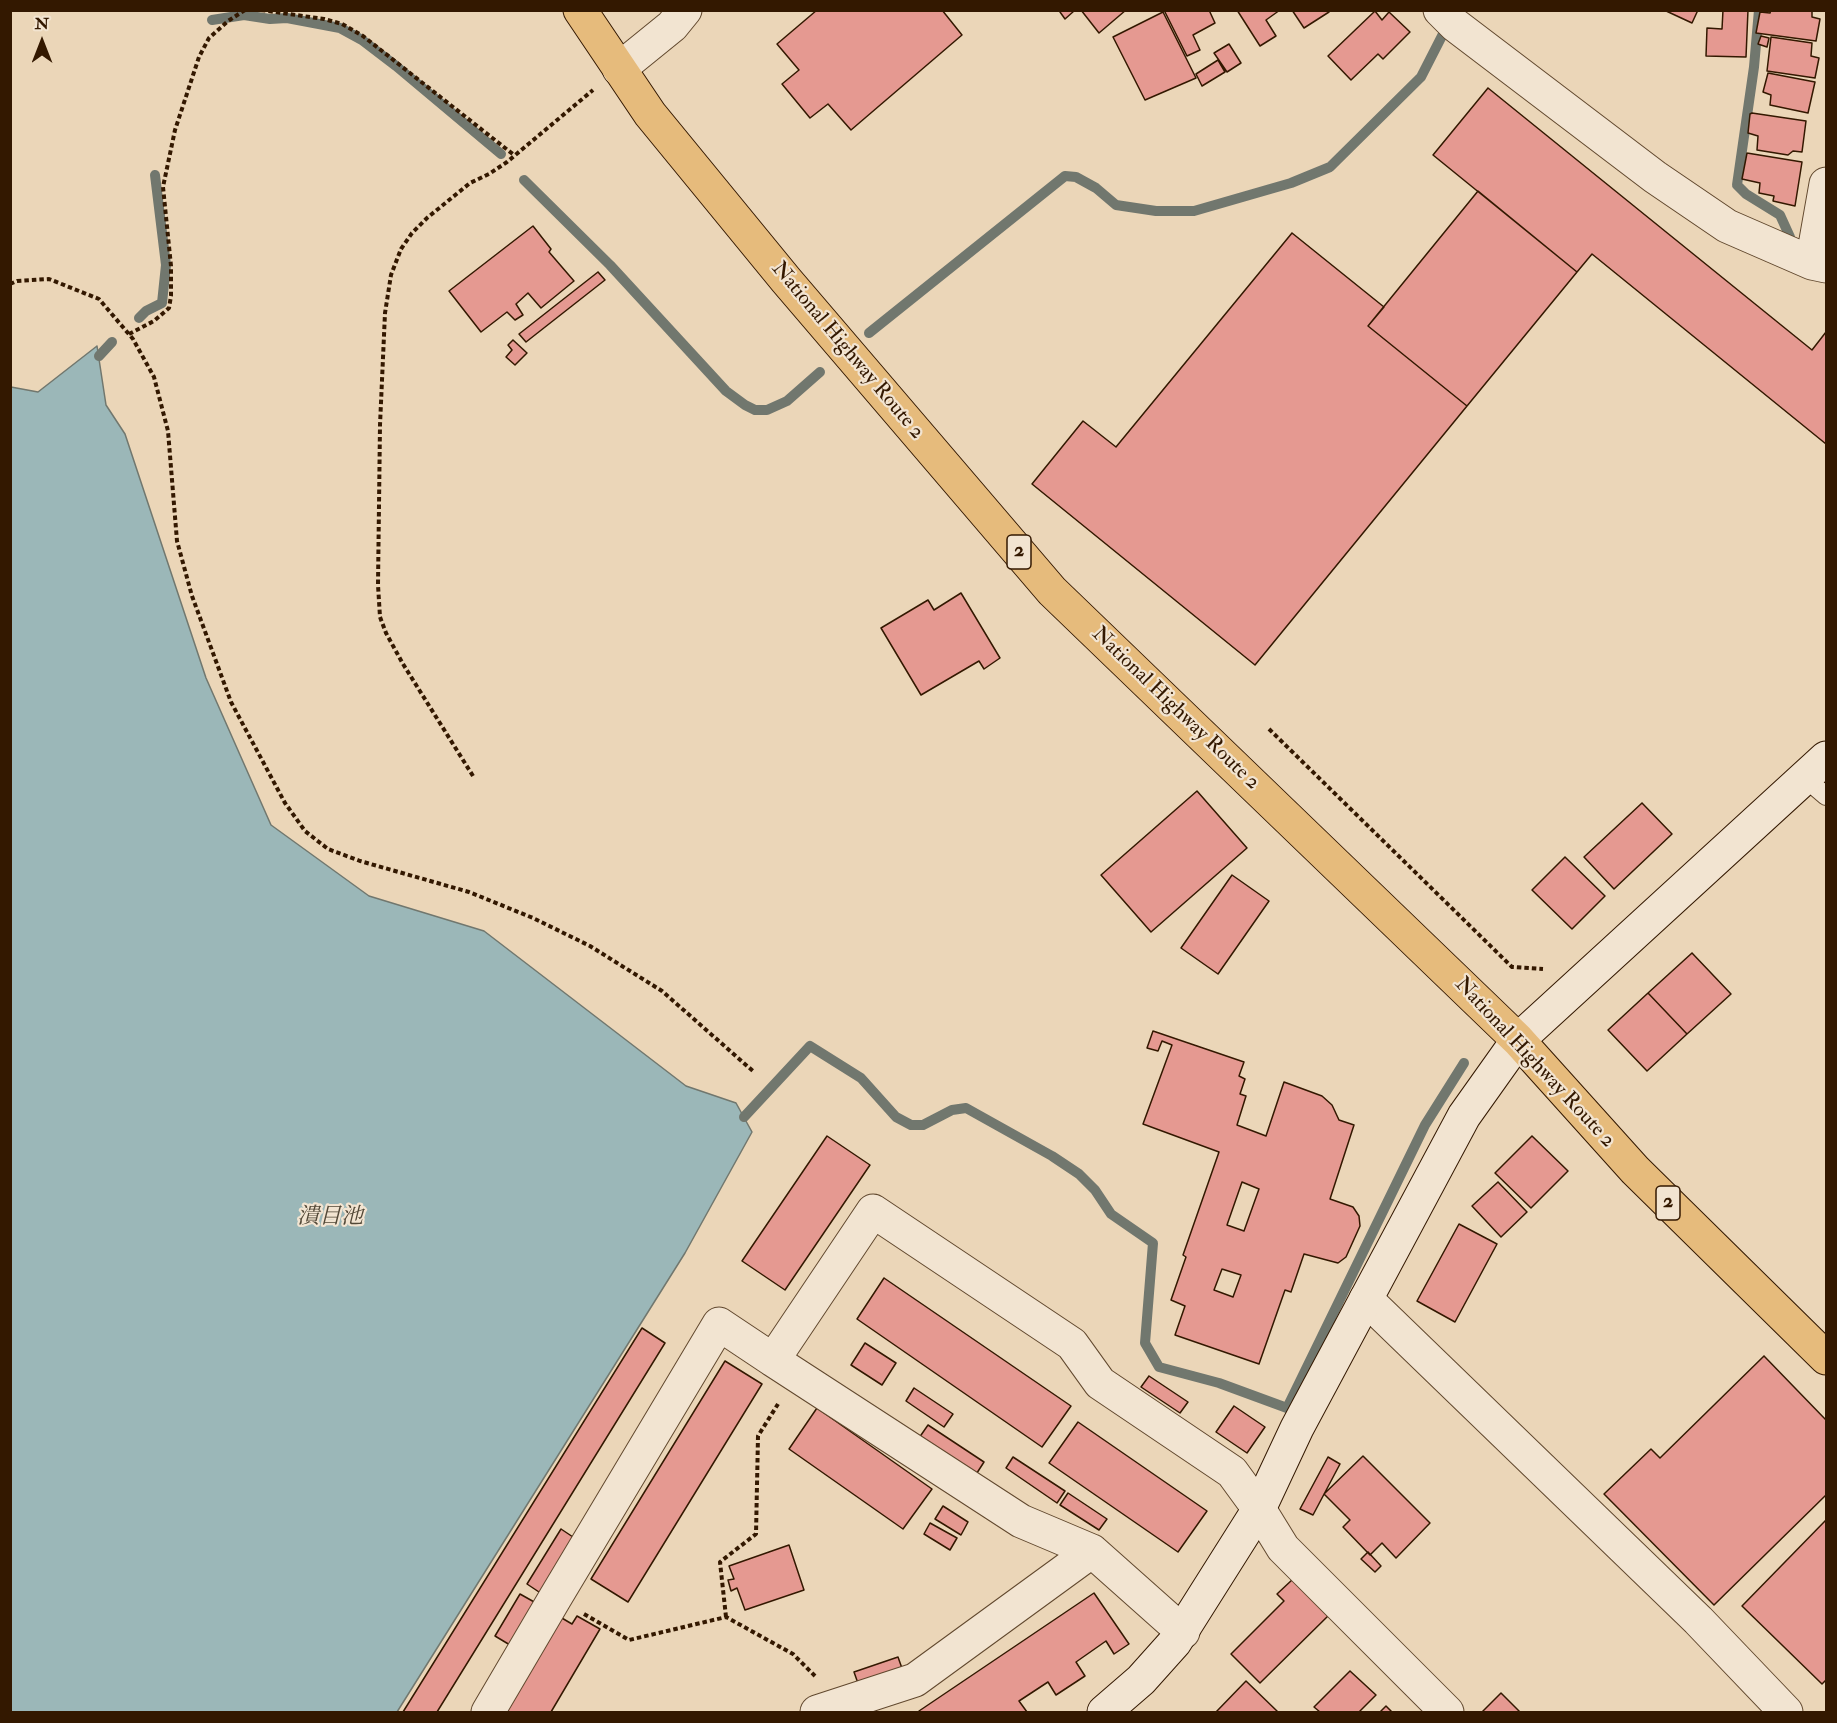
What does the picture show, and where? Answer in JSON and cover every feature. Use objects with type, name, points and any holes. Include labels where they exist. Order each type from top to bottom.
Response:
[{"type":"highway","name":"National Highway Route 2","points":[[580,10],[650,114],[786,280],[1052,591],[1518,1040],[1635,1170],[1827,1358]]},
{"type":"street","points":[[619,69],[672,26],[685,10]]},
{"type":"street","points":[[1440,10],[1455,25],[1655,177],[1727,226],[1819,264],[1826,190]]},
{"type":"street","points":[[1104,1713],[1141,1680],[1183,1632],[1259,1509],[1297,1428],[1464,1116],[1518,1040],[1819,777]]},
{"type":"street","points":[[785,1368],[873,1212],[1072,1344],[1100,1383],[1232,1472],[1259,1509],[1283,1548],[1447,1713]]},
{"type":"street","points":[[1366,1299],[1584,1513],[1698,1620],[1786,1713]]},
{"type":"street","points":[[488,1713],[719,1324],[1021,1521],[1092,1551],[1183,1632]]},
{"type":"street","points":[[830,1708],[915,1680],[1092,1551]]},
{"type":"path","points":[[129,334],[154,321],[169,308],[171,266],[163,187],[175,130],[199,57],[209,38],[245,10]]},
{"type":"path","points":[[261,10],[324,19],[342,24],[363,36],[514,155]]},
{"type":"path","points":[[473,776],[403,664],[380,617],[378,585],[385,313],[394,264],[412,233],[451,196],[489,174],[619,69]]},
{"type":"path","points":[[10,284],[49,279],[99,299],[129,334],[154,377],[168,431],[177,541],[192,596],[231,702],[285,803],[305,831],[328,849],[360,861],[469,892],[532,918],[590,946],[662,991],[754,1072]]},
{"type":"path","points":[[1269,729],[1512,968],[1545,969]]},
{"type":"path","points":[[726,1617],[720,1562],[756,1534],[758,1436],[785,1368]]},
{"type":"path","points":[[555,1598],[629,1640],[726,1617],[793,1654],[830,1708]]},
{"type":"water","name":"潰目池","points":[[97,346],[106,405],[125,434],[206,678],[271,825],[369,896],[484,931],[686,1086],[736,1103],[752,1132],[685,1253],[397,1712],[11,1712],[11,387],[38,392]]},
{"type":"building","points":[[817,10],[942,10],[962,35],[851,130],[828,104],[810,118],[782,84],[799,70],[777,44]]},
{"type":"building","points":[[1062,10],[1074,11],[1065,19],[1060,12]]},
{"type":"building","points":[[1081,10],[1126,10],[1099,33]]},
{"type":"building","points":[[1164,10],[1209,10],[1215,23],[1193,35],[1200,50],[1187,56]]},
{"type":"building","points":[[1237,10],[1280,10],[1266,20],[1276,36],[1260,46]]},
{"type":"building","points":[[1292,10],[1328,10],[1329,12],[1304,28]]},
{"type":"building","points":[[1664,10],[1698,10],[1692,23]]},
{"type":"building","points":[[1723,10],[1748,10],[1746,57],[1706,56],[1707,28],[1722,29]]},
{"type":"building","points":[[1771,10],[1812,10],[1812,17],[1820,19],[1816,41],[1756,33],[1760,12],[1770,13]]},
{"type":"building","points":[[1375,11],[1382,20],[1389,12],[1410,32],[1383,59],[1378,54],[1351,80],[1328,56]]},
{"type":"building","points":[[1163,12],[1196,78],[1145,100],[1113,37]]},
{"type":"building","points":[[1761,36],[1769,38],[1767,47],[1758,44]]},
{"type":"building","points":[[1771,37],[1812,43],[1811,56],[1819,58],[1815,78],[1767,71]]},
{"type":"building","points":[[1229,44],[1241,63],[1227,72],[1214,53]]},
{"type":"building","points":[[1218,60],[1225,72],[1202,86],[1196,74]]},
{"type":"building","points":[[1768,73],[1815,82],[1808,113],[1770,105],[1771,95],[1763,92]]},
{"type":"building","points":[[1488,88],[1812,350],[1826,332],[1826,444],[1592,254],[1577,272],[1433,155]]},
{"type":"building","points":[[1752,113],[1806,121],[1802,152],[1793,151],[1788,155],[1757,150],[1758,136],[1748,133]]},
{"type":"building","points":[[1747,153],[1802,162],[1795,206],[1773,201],[1774,196],[1759,193],[1760,183],[1742,179]]},
{"type":"building","points":[[1478,191],[1577,272],[1467,406],[1368,326]]},
{"type":"building","points":[[533,226],[551,249],[549,252],[574,281],[541,308],[528,293],[516,304],[523,315],[515,320],[507,312],[481,332],[449,291]]},
{"type":"building","points":[[1292,233],[1384,307],[1368,326],[1467,406],[1255,665],[1032,484],[1083,421],[1116,447]]},
{"type":"building","points":[[598,272],[605,280],[526,342],[519,334]]},
{"type":"building","points":[[513,340],[527,353],[515,365],[506,357],[512,350],[508,345]]},
{"type":"building","points":[[961,593],[1000,658],[984,669],[979,661],[921,695],[881,628],[928,600],[934,610]]},
{"type":"building","points":[[1197,791],[1247,848],[1151,932],[1101,875]]},
{"type":"building","points":[[1642,803],[1672,834],[1614,889],[1584,857]]},
{"type":"building","points":[[1565,857],[1605,896],[1572,929],[1532,890]]},
{"type":"building","points":[[1232,875],[1269,901],[1218,974],[1181,948]]},
{"type":"building","points":[[1692,953],[1731,994],[1687,1034],[1648,993]]},
{"type":"building","points":[[1648,993],[1687,1034],[1647,1071],[1608,1030]]},
{"type":"building","points":[[1153,1031],[1244,1062],[1239,1076],[1245,1079],[1240,1094],[1246,1096],[1237,1125],[1266,1136],[1284,1082],[1322,1096],[1332,1105],[1339,1120],[1354,1125],[1330,1199],[1353,1207],[1359,1216],[1360,1226],[1346,1257],[1338,1263],[1304,1254],[1291,1292],[1285,1290],[1259,1364],[1175,1335],[1185,1306],[1171,1300],[1186,1257],[1183,1255],[1219,1152],[1143,1124],[1172,1045],[1162,1041],[1158,1051],[1147,1048]],"holes":[[[1242,1182],[1259,1189],[1244,1231],[1227,1225]],[[1222,1269],[1241,1275],[1233,1297],[1214,1290]]]},
{"type":"building","points":[[827,1136],[870,1165],[785,1290],[742,1261]]},
{"type":"building","points":[[1532,1136],[1568,1171],[1531,1208],[1495,1173]]},
{"type":"building","points":[[1498,1182],[1527,1212],[1501,1237],[1472,1206]]},
{"type":"building","points":[[1459,1224],[1497,1244],[1455,1322],[1417,1301]]},
{"type":"building","points":[[884,1278],[1071,1406],[1042,1447],[857,1319]]},
{"type":"building","points":[[642,1328],[665,1343],[437,1712],[403,1712]]},
{"type":"building","points":[[865,1343],[896,1363],[882,1385],[851,1365]]},
{"type":"building","points":[[1764,1356],[1826,1420],[1826,1495],[1714,1605],[1604,1494],[1651,1449],[1660,1458]]},
{"type":"building","points":[[725,1361],[762,1384],[628,1602],[591,1579]]},
{"type":"building","points":[[1149,1376],[1188,1402],[1180,1413],[1141,1387]]},
{"type":"building","points":[[914,1388],[953,1414],[944,1427],[906,1401]]},
{"type":"building","points":[[1234,1406],[1265,1427],[1247,1453],[1216,1432]]},
{"type":"building","points":[[817,1408],[932,1489],[903,1529],[789,1449]]},
{"type":"building","points":[[1078,1422],[1207,1511],[1178,1552],[1049,1463]]},
{"type":"building","points":[[928,1425],[984,1462],[975,1476],[919,1438]]},
{"type":"building","points":[[1363,1456],[1430,1523],[1396,1558],[1382,1543],[1370,1555],[1343,1527],[1350,1520],[1324,1494]]},
{"type":"building","points":[[1013,1457],[1065,1491],[1057,1503],[1006,1468]]},
{"type":"building","points":[[1328,1457],[1340,1464],[1313,1515],[1300,1509]]},
{"type":"building","points":[[1068,1493],[1107,1519],[1099,1530],[1060,1505]]},
{"type":"building","points":[[943,1506],[968,1522],[961,1535],[935,1519]]},
{"type":"building","points":[[1826,1520],[1826,1680],[1822,1684],[1742,1606]]},
{"type":"building","points":[[930,1523],[957,1538],[950,1550],[924,1534]]},
{"type":"building","points":[[561,1529],[576,1539],[542,1594],[527,1584]]},
{"type":"building","points":[[789,1545],[804,1590],[745,1610],[737,1588],[731,1591],[728,1580],[734,1579],[729,1566]]},
{"type":"building","points":[[1368,1552],[1381,1566],[1375,1572],[1361,1559]]},
{"type":"building","points":[[1293,1579],[1329,1615],[1260,1683],[1231,1654],[1284,1601],[1277,1594]]},
{"type":"building","points":[[1094,1593],[1129,1644],[1114,1654],[1106,1641],[1076,1662],[1085,1676],[1056,1695],[1048,1682],[1019,1701],[1027,1712],[919,1711]]},
{"type":"building","points":[[520,1594],[536,1603],[510,1645],[495,1636]]},
{"type":"building","points":[[555,1614],[572,1624],[577,1616],[600,1629],[551,1712],[497,1712]]},
{"type":"building","points":[[898,1657],[904,1674],[860,1689],[854,1672]]},
{"type":"building","points":[[1350,1671],[1376,1695],[1359,1712],[1320,1712],[1314,1707]]},
{"type":"building","points":[[1246,1681],[1278,1712],[1216,1712]]},
{"type":"building","points":[[1501,1693],[1520,1712],[1482,1712]]},
{"type":"building","points":[[1386,1706],[1392,1712],[1380,1712]]},
{"type":"waterway","points":[[1759,10],[1754,67],[1737,185],[1746,194],[1780,215],[1790,237]]},
{"type":"waterway","points":[[212,20],[244,15],[270,19],[287,18],[340,28],[362,40],[396,66],[501,154]]},
{"type":"waterway","points":[[869,333],[1065,176],[1076,177],[1096,188],[1116,205],[1156,211],[1194,211],[1291,183],[1330,167],[1421,77],[1444,32]]},
{"type":"waterway","points":[[139,318],[146,311],[162,303],[166,265],[155,175]]},
{"type":"waterway","points":[[524,180],[610,265],[726,391],[745,405],[755,410],[767,410],[787,401],[820,372]]},
{"type":"waterway","points":[[99,356],[112,342]]},
{"type":"waterway","points":[[744,1117],[810,1046],[861,1078],[896,1117],[911,1125],[923,1125],[952,1110],[966,1108],[1052,1156],[1079,1174],[1095,1190],[1111,1214],[1153,1243],[1145,1343],[1159,1367],[1219,1383],[1287,1408],[1425,1125],[1464,1063]]}]
